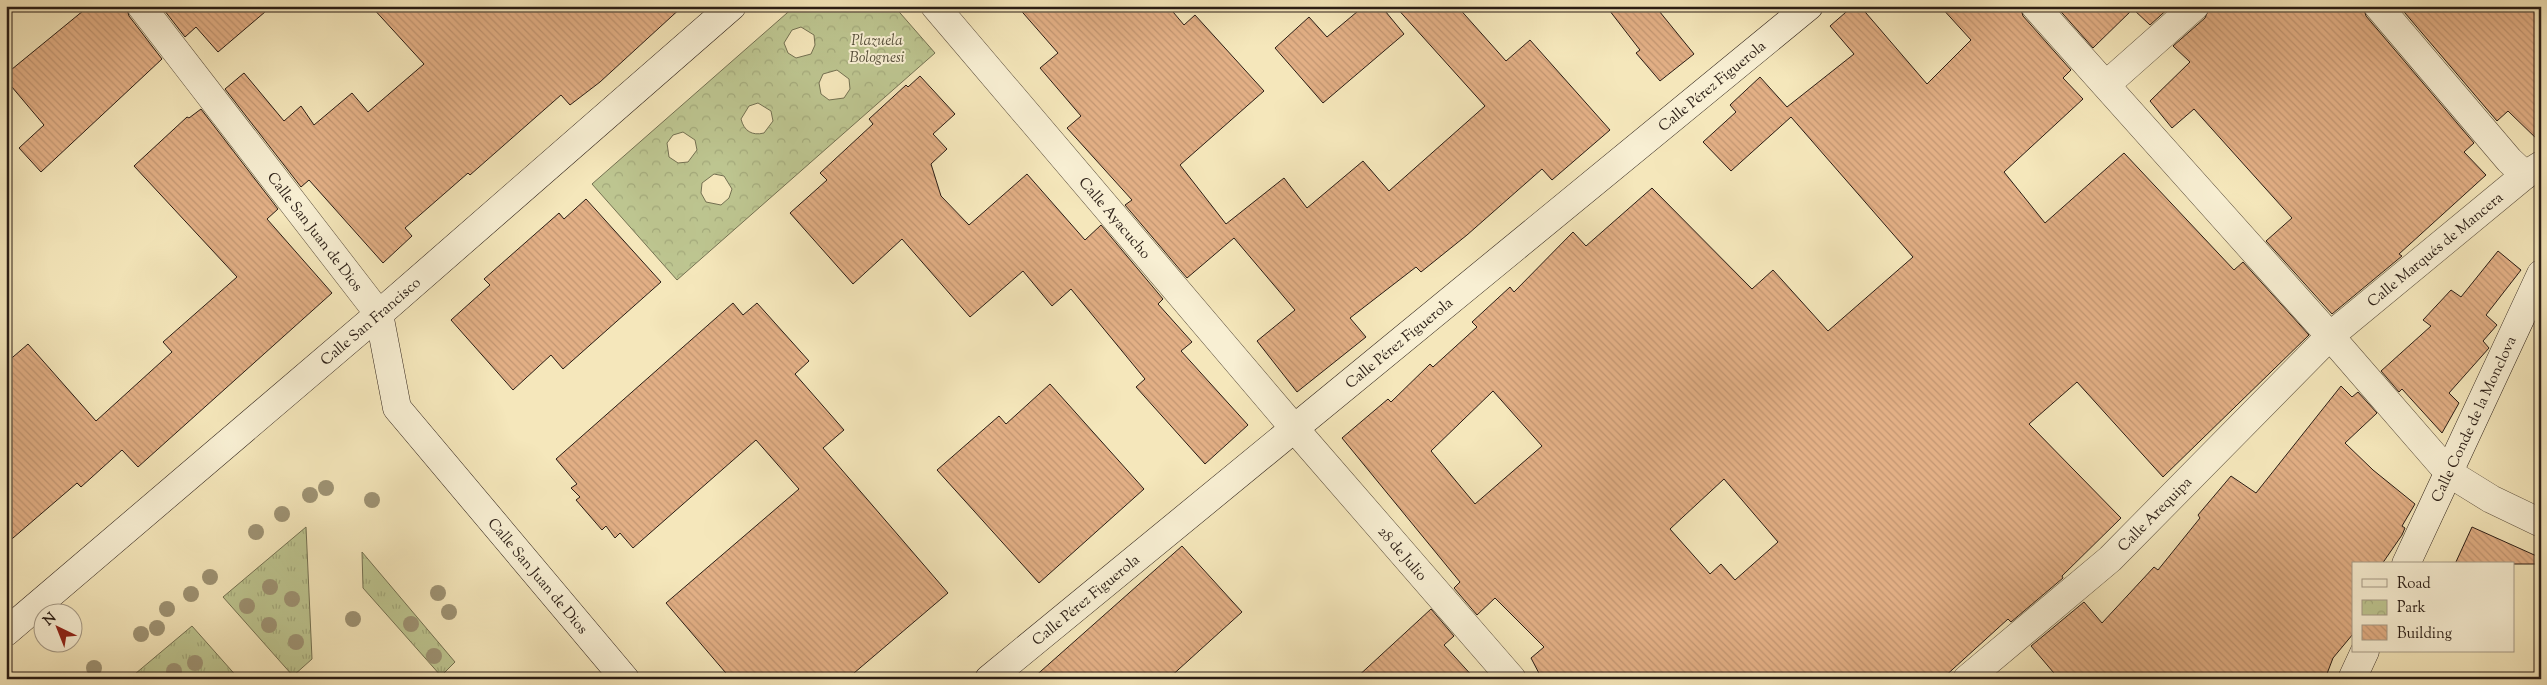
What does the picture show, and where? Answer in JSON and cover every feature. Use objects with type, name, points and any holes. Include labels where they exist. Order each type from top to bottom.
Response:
[{"type":"street","name":"Calle San Juan de Dios","points":[[141,6],[380,314],[397,408],[625,679]]},
{"type":"street","name":"Calle San Francisco","points":[[6,632],[380,314],[732,6]]},
{"type":"street","name":"Calle Ayacucho","points":[[935,6],[1294,428]]},
{"type":"street","name":"Calle Pérez Figuerola","points":[[989,679],[1809,6]]},
{"type":"street","points":[[2035,6],[2107,84],[2330,336],[2448,473],[2491,500],[2541,523]]},
{"type":"street","points":[[2107,84],[2195,6]]},
{"type":"street","points":[[2378,6],[2509,160],[2533,170]]},
{"type":"street","name":"Calle Marqués de Mancera","points":[[2330,336],[2533,170]]},
{"type":"street","name":"Calle Conde de la Monclova","points":[[2407,562],[2541,274]]},
{"type":"street","name":"Calle Arequipa","points":[[1967,679],[2110,559],[2330,336]]},
{"type":"street","name":"28 de Julio","points":[[1294,428],[1512,679]]},
{"type":"street","points":[[2352,679],[2365,652]]},
{"type":"green space","name":"Plazuela Bolognesi","points":[[795,6],[894,6],[935,53],[677,280],[592,184]],"holes":[[[801,27],[814,35],[815,45],[811,54],[796,58],[788,53],[784,43],[792,30]],[[837,70],[849,79],[850,89],[844,98],[829,100],[821,94],[819,83],[823,74]],[[758,103],[771,111],[773,121],[764,133],[752,133],[744,127],[741,119],[749,106]],[[683,132],[695,140],[697,150],[688,162],[678,163],[669,157],[667,143],[673,135]],[[714,174],[724,176],[732,189],[729,198],[721,205],[706,202],[701,193],[702,183]]]},
{"type":"green space","points":[[306,527],[312,659],[293,676],[223,597]]},
{"type":"green space","points":[[362,552],[455,662],[441,676],[363,588]]},
{"type":"green space","points":[[192,626],[239,679],[129,679]]},
{"type":"building","points":[[89,6],[126,6],[129,16],[162,59],[41,172],[19,148],[44,125],[6,80],[6,74]]},
{"type":"building","points":[[161,6],[272,6],[218,52],[196,27],[185,37]]},
{"type":"building","points":[[371,6],[683,6],[600,82],[570,105],[561,95],[470,175],[468,173],[405,228],[412,236],[383,263],[309,180],[301,187],[225,89],[244,73],[284,121],[301,106],[314,125],[352,93],[368,112],[424,64]]},
{"type":"building","points":[[1017,6],[1168,6],[1184,25],[1195,15],[1264,91],[1180,165],[1226,224],[1284,178],[1307,208],[1363,161],[1389,191],[1485,106],[1395,6],[1457,6],[1506,61],[1530,40],[1610,130],[1552,180],[1542,169],[1467,235],[1421,272],[1416,267],[1350,318],[1366,337],[1297,392],[1257,341],[1295,310],[1234,238],[1187,278],[1125,205],[1132,200],[1067,128],[1081,116],[1040,68],[1058,53]]},
{"type":"building","points":[[1364,6],[1381,6],[1404,34],[1323,103],[1275,48],[1309,17],[1327,37]]},
{"type":"building","points":[[1606,6],[1655,6],[1694,54],[1660,81],[1636,53],[1640,50]]},
{"type":"building","points":[[1853,6],[1860,6],[1927,84],[1971,40],[1940,6],[2020,6],[2023,16],[2071,70],[2063,78],[2083,99],[2004,172],[2045,223],[2124,153],[2234,270],[2243,262],[2309,335],[2163,477],[2077,382],[2029,424],[2121,518],[2062,576],[2063,578],[2011,622],[2008,619],[1942,679],[1542,679],[1531,658],[1544,647],[1495,598],[1477,615],[1454,588],[1460,582],[1342,438],[1388,399],[1391,402],[1430,364],[1433,367],[1477,327],[1472,322],[1510,287],[1514,292],[1573,232],[1586,246],[1652,188],[1752,289],[1773,270],[1828,331],[1913,257],[1791,117],[1731,171],[1703,142],[1736,112],[1730,105],[1760,77],[1787,107],[1854,54],[1830,26]],"holes":[[[1493,391],[1542,446],[1475,504],[1431,451]],[[1724,479],[1778,542],[1735,580],[1721,564],[1710,574],[1670,529]]]},
{"type":"building","points":[[2056,6],[2171,6],[2150,25],[2133,9],[2093,48]]},
{"type":"building","points":[[2210,6],[2363,6],[2366,16],[2474,143],[2464,152],[2486,175],[2399,254],[2402,256],[2332,314],[2266,241],[2292,218],[2194,109],[2172,128],[2150,101],[2190,62],[2173,46],[2205,18]]},
{"type":"building","points":[[2399,6],[2541,6],[2541,143],[2508,111],[2497,121]]},
{"type":"building","points":[[920,76],[955,114],[933,134],[947,149],[931,164],[941,196],[969,225],[1027,174],[1085,240],[1101,225],[1163,299],[1158,304],[1192,342],[1181,351],[1248,425],[1205,464],[1136,387],[1145,379],[1071,289],[1052,306],[1023,271],[970,317],[902,239],[853,284],[790,213],[827,180],[820,173],[873,124],[869,119],[906,85],[908,87]]},
{"type":"building","points":[[201,109],[278,209],[267,219],[332,293],[138,467],[122,450],[81,487],[77,483],[6,544],[6,363],[28,344],[96,421],[172,352],[163,342],[237,277],[134,166],[187,117],[189,118]]},
{"type":"building","points":[[586,199],[661,282],[563,369],[551,355],[513,390],[451,320],[490,285],[484,279],[559,213],[564,219]]},
{"type":"building","points":[[2498,251],[2521,270],[2486,315],[2497,325],[2483,341],[2489,348],[2449,393],[2459,403],[2442,433],[2402,389],[2399,392],[2381,371],[2431,326],[2423,320],[2451,290],[2461,297]]},
{"type":"building","points":[[733,303],[743,315],[757,303],[809,361],[795,374],[844,430],[823,448],[948,593],[847,679],[731,679],[666,603],[799,489],[756,440],[633,548],[620,533],[615,538],[606,526],[602,530],[576,500],[580,497],[571,488],[577,484],[556,459]]},
{"type":"building","points":[[1050,384],[1144,489],[1039,583],[937,470],[999,416],[1006,424]]},
{"type":"building","points":[[2341,386],[2352,397],[2358,392],[2377,413],[2345,443],[2373,470],[2415,504],[2402,526],[2405,528],[2402,535],[2383,562],[2352,562],[2352,635],[2333,658],[2325,679],[2059,679],[2031,646],[2084,602],[2102,623],[2154,567],[2158,570],[2200,518],[2198,515],[2231,476],[2256,493]]},
{"type":"building","points":[[2472,527],[2541,558],[2541,564],[2456,562]]},
{"type":"building","points":[[1182,546],[1242,612],[1168,679],[1032,679]]},
{"type":"building","points":[[1431,609],[1454,636],[1444,645],[1475,679],[1355,679]]}]
